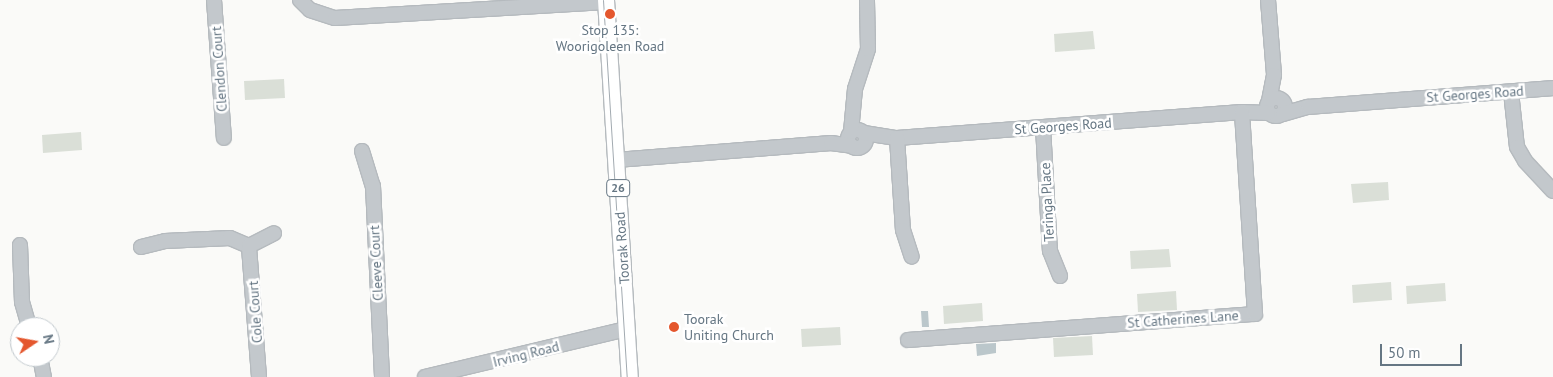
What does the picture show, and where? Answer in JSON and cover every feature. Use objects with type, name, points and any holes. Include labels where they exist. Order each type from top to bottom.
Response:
[{"type":"main road","name":"Toorak Road","points":[[606,1],[630,377]]},
{"type":"street","name":"Clendon Court","points":[[214,0],[224,138]]},
{"type":"street","points":[[300,0],[310,10],[334,18],[606,1]]},
{"type":"street","points":[[857,137],[855,90],[868,49],[867,0]]},
{"type":"street","points":[[1268,0],[1275,105]]},
{"type":"street","name":"St Georges Road","points":[[616,160],[832,142],[857,137],[890,138],[1242,112],[1275,105],[1308,107],[1553,88]]},
{"type":"street","points":[[1511,92],[1517,147],[1525,161],[1553,191]]},
{"type":"street","name":"St Catherines Lane","points":[[908,340],[1255,314],[1242,112]]},
{"type":"street","name":"Teringa Place","points":[[1043,127],[1050,251],[1060,276]]},
{"type":"street","points":[[890,138],[903,230],[912,257]]},
{"type":"street","name":"Cleeve Court","points":[[362,151],[373,186],[382,377]]},
{"type":"street","points":[[141,248],[165,241],[230,238],[249,246],[274,233]]},
{"type":"street","points":[[20,245],[22,302],[26,317]]},
{"type":"street","name":"Cole Court","points":[[249,246],[260,377]]},
{"type":"street","name":"Irving Road","points":[[424,377],[627,329]]},
{"type":"shaded area","points":[[1093,31],[1095,49],[1055,52],[1054,34]]},
{"type":"shaded area","points":[[284,79],[285,98],[245,100],[244,81]]},
{"type":"shaded area","points":[[81,132],[82,150],[43,153],[42,135]]},
{"type":"shaded area","points":[[1388,182],[1389,200],[1353,203],[1351,184]]},
{"type":"shaded area","points":[[1169,249],[1171,267],[1131,269],[1130,251]]},
{"type":"shaded area","points":[[1391,282],[1392,300],[1353,303],[1352,285]]},
{"type":"shaded area","points":[[1445,283],[1446,301],[1407,304],[1406,286]]},
{"type":"shaded area","points":[[1176,291],[1177,310],[1138,312],[1137,294]]},
{"type":"shaded area","points":[[982,303],[983,321],[944,324],[943,306]]},
{"type":"shaded area","points":[[921,311],[928,311],[929,327],[922,327]]},
{"type":"shaded area","points":[[840,327],[841,345],[802,347],[801,329]]},
{"type":"shaded area","points":[[1092,336],[1093,355],[1054,357],[1053,338]]},
{"type":"shaded area","points":[[996,343],[996,353],[977,356],[976,344]]},
{"type":"tram line","points":[[603,0],[627,377]]},
{"type":"place","name":"Stop 135: Woorigoleen Road","points":[[610,14]]},
{"type":"place","name":"Toorak Uniting Church","points":[[674,327]]}]
